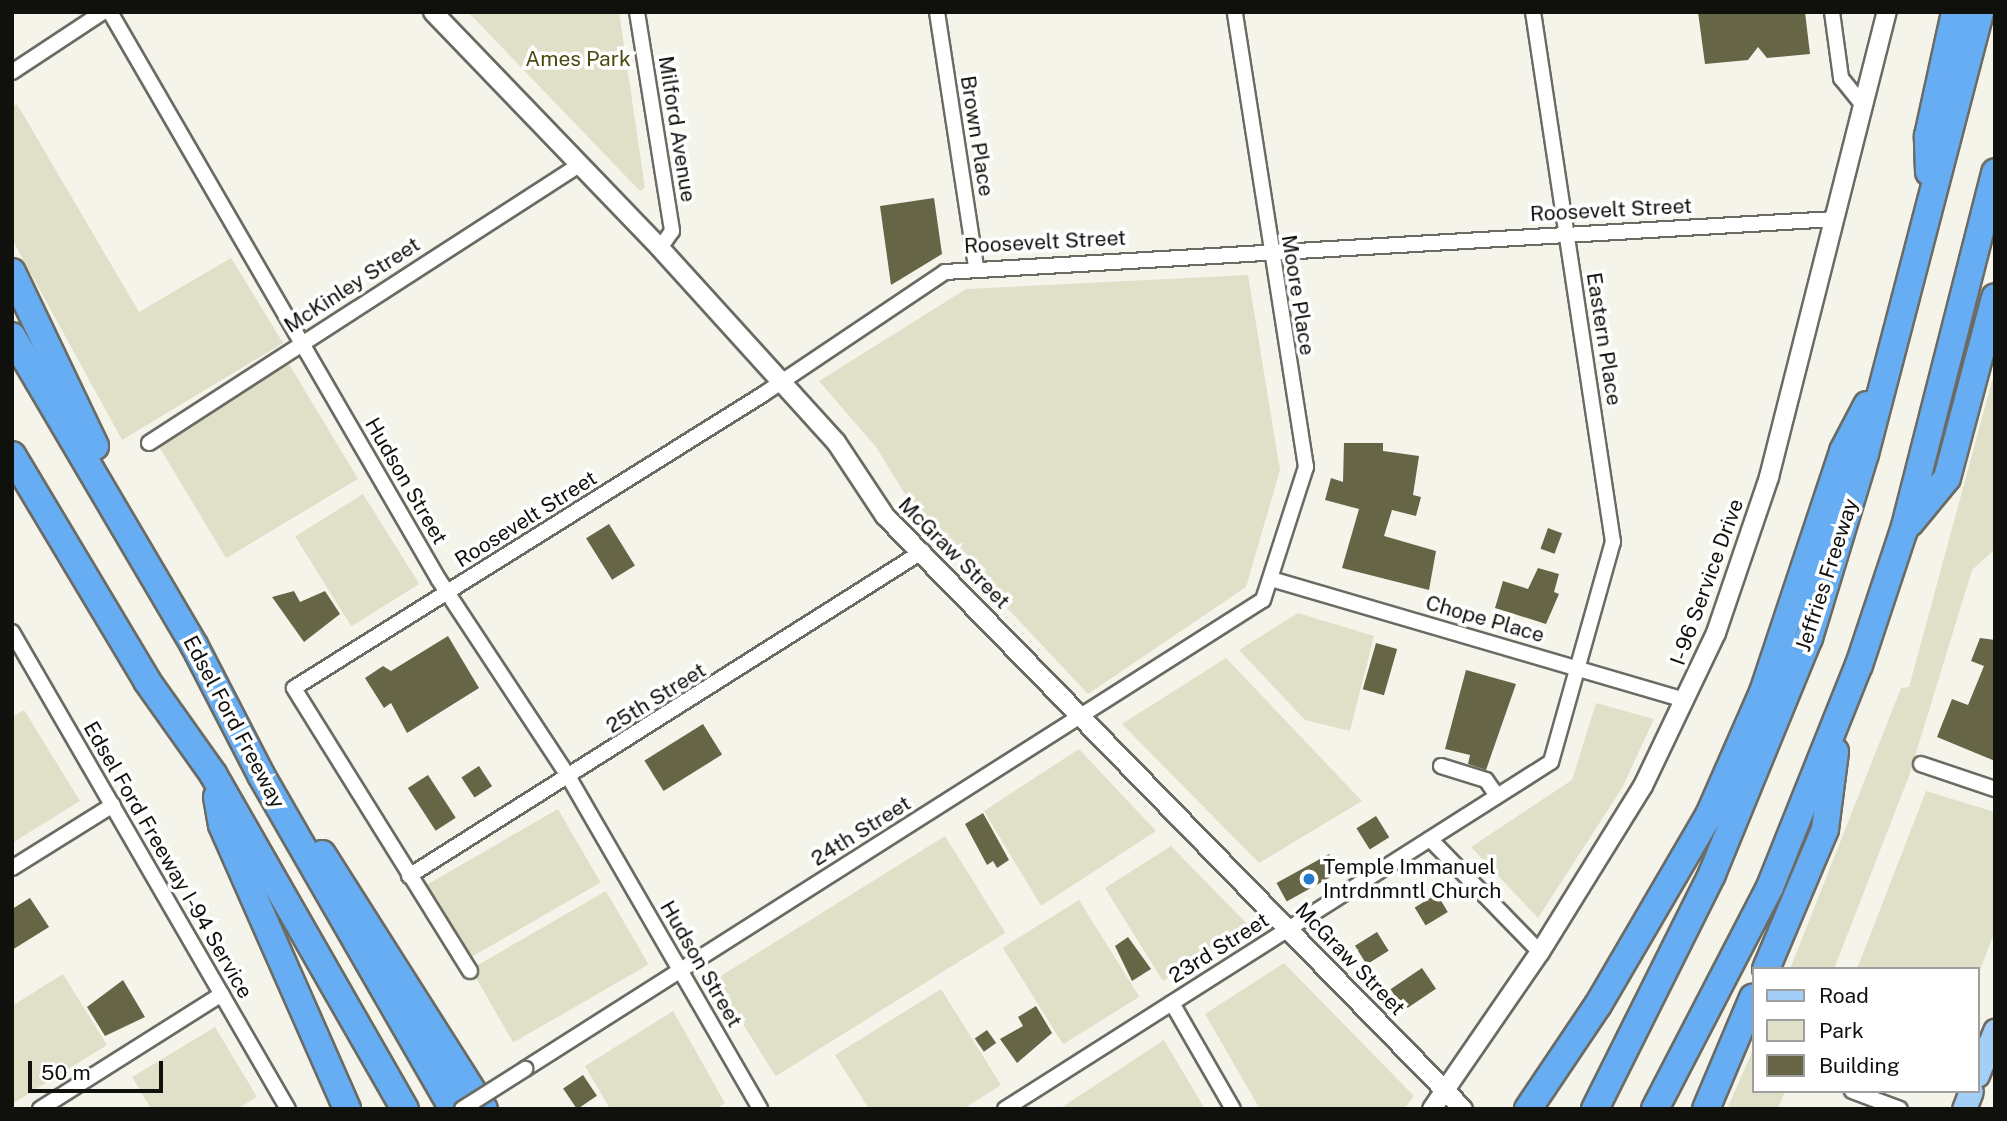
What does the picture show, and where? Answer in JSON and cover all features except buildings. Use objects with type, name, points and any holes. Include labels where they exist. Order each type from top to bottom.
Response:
[{"type":"highway","points":[[1929,204],[1928,136],[1955,12]]},
{"type":"highway","name":"Jeffries Freeway","points":[[1595,1109],[1655,995],[1764,753],[1809,638],[1888,363],[1980,12]]},
{"type":"highway","points":[[1655,1109],[1770,887],[1840,715],[1904,530],[1995,172]]},
{"type":"highway","points":[[12,272],[194,645]]},
{"type":"highway","points":[[1904,530],[1947,478],[1995,297]]},
{"type":"highway","name":"Edsel Ford Freeway","points":[[12,336],[194,645],[261,775],[453,1109]]},
{"type":"highway","points":[[1528,1109],[1605,993],[1709,815],[1763,692],[1843,451],[1888,363]]},
{"type":"highway","name":"Edsel Ford Freeway","points":[[12,455],[147,681],[213,774],[405,1109]]},
{"type":"highway","points":[[1767,967],[1825,829],[1840,715]]},
{"type":"highway","points":[[213,774],[222,825],[347,1109]]},
{"type":"highway","points":[[261,775],[341,879],[484,1109]]},
{"type":"highway","points":[[1706,1109],[1752,1000]]},
{"type":"main road","points":[[1979,1070],[1995,1031]]},
{"type":"street","points":[[12,72],[103,12]]},
{"type":"street","name":"Hudson Street","points":[[110,12],[304,340],[448,593],[568,776],[760,1109]]},
{"type":"street","name":"McGraw Street","points":[[433,12],[660,248],[836,442],[885,516],[1464,1109]]},
{"type":"street","name":"Milford Avenue","points":[[637,12],[672,231],[660,248]]},
{"type":"street","name":"Brown Place","points":[[937,12],[976,267]]},
{"type":"street","name":"Moore Place","points":[[1235,12],[1270,251],[1306,467],[1271,579]]},
{"type":"street","name":"Eastern Place","points":[[1533,12],[1613,542],[1579,669]]},
{"type":"street","points":[[1832,12],[1841,78],[1864,106]]},
{"type":"street","name":"I- 96 Service Drive","points":[[1432,1109],[1540,952],[1643,786],[1686,700],[1752,533],[1887,12]]},
{"type":"street","name":"McKinley Street","points":[[149,443],[304,340],[579,165]]},
{"type":"street","name":"Roosevelt Street","points":[[409,876],[294,688],[780,383],[945,272],[976,267],[1835,219]]},
{"type":"street","name":"25th Street","points":[[409,876],[922,551]]},
{"type":"street","name":"Chope Place","points":[[1271,579],[1686,700]]},
{"type":"street","name":"24th Street","points":[[462,1109],[1263,600],[1271,579]]},
{"type":"street","name":"Edsel Ford Freeway I-94 Service","points":[[12,632],[288,1109]]},
{"type":"street","name":"23rd Street","points":[[1005,1109],[1551,762],[1579,669]]},
{"type":"street","points":[[1921,764],[1995,789]]},
{"type":"street","points":[[1441,766],[1486,780],[1497,796]]},
{"type":"street","points":[[12,868],[113,805]]},
{"type":"street","points":[[1430,839],[1540,952]]},
{"type":"street","points":[[409,876],[470,971]]},
{"type":"street","points":[[40,1109],[222,994]]},
{"type":"street","points":[[1171,1003],[1233,1109]]},
{"type":"street","points":[[1857,1093],[1900,1109]]},
{"type":"green space","name":"Ames Park","points":[[468,12],[619,12],[645,188],[640,191]]},
{"type":"green space","points":[[17,104],[139,312],[231,258],[283,343],[122,440],[12,239],[12,107]]},
{"type":"green space","points":[[1248,275],[1280,470],[1246,587],[1088,694],[915,510],[876,447],[819,381],[966,289]]},
{"type":"green space","points":[[289,364],[358,479],[226,558],[157,443]]},
{"type":"green space","points":[[1995,370],[1995,549],[1972,570],[1909,776],[1835,967],[1791,967],[1901,688],[1909,687]]},
{"type":"green space","points":[[363,494],[419,584],[351,626],[295,536]]},
{"type":"green space","points":[[1298,613],[1374,636],[1350,731],[1305,720],[1239,650]]},
{"type":"green space","points":[[1226,658],[1362,801],[1259,863],[1122,724]]},
{"type":"green space","points":[[1596,703],[1654,719],[1622,788],[1538,918],[1471,847],[1572,780]]},
{"type":"green space","points":[[24,710],[80,801],[12,843],[12,717]]},
{"type":"green space","points":[[1079,749],[1156,831],[1041,906],[984,811]]},
{"type":"green space","points":[[1926,791],[1995,812],[1995,931],[1979,973],[1979,967],[1858,967]]},
{"type":"green space","points":[[558,809],[600,883],[466,960],[424,886]]},
{"type":"green space","points":[[945,836],[1005,933],[776,1076],[715,980]]},
{"type":"green space","points":[[1171,846],[1250,927],[1163,981],[1105,888]]},
{"type":"green space","points":[[606,891],[648,965],[513,1043],[471,969]]},
{"type":"green space","points":[[1079,900],[1139,997],[1063,1044],[1003,948]]},
{"type":"green space","points":[[1284,963],[1414,1096],[1404,1109],[1260,1109],[1205,1014]]},
{"type":"green space","points":[[63,974],[107,1045],[12,1104],[12,1006]]},
{"type":"green space","points":[[941,989],[1001,1085],[963,1109],[869,1109],[835,1055]]},
{"type":"green space","points":[[673,1011],[725,1103],[716,1109],[610,1109],[585,1066]]},
{"type":"green space","points":[[215,1027],[257,1097],[237,1109],[151,1109],[132,1077]]},
{"type":"green space","points":[[1164,1040],[1205,1109],[1059,1109]]},
{"type":"green space","points":[[1752,1052],[1752,1093],[1784,1093],[1778,1109],[1727,1109]]},
{"type":"place","name":"Temple Immanuel Intrdnmntl Church","points":[[1309,879]]}]
